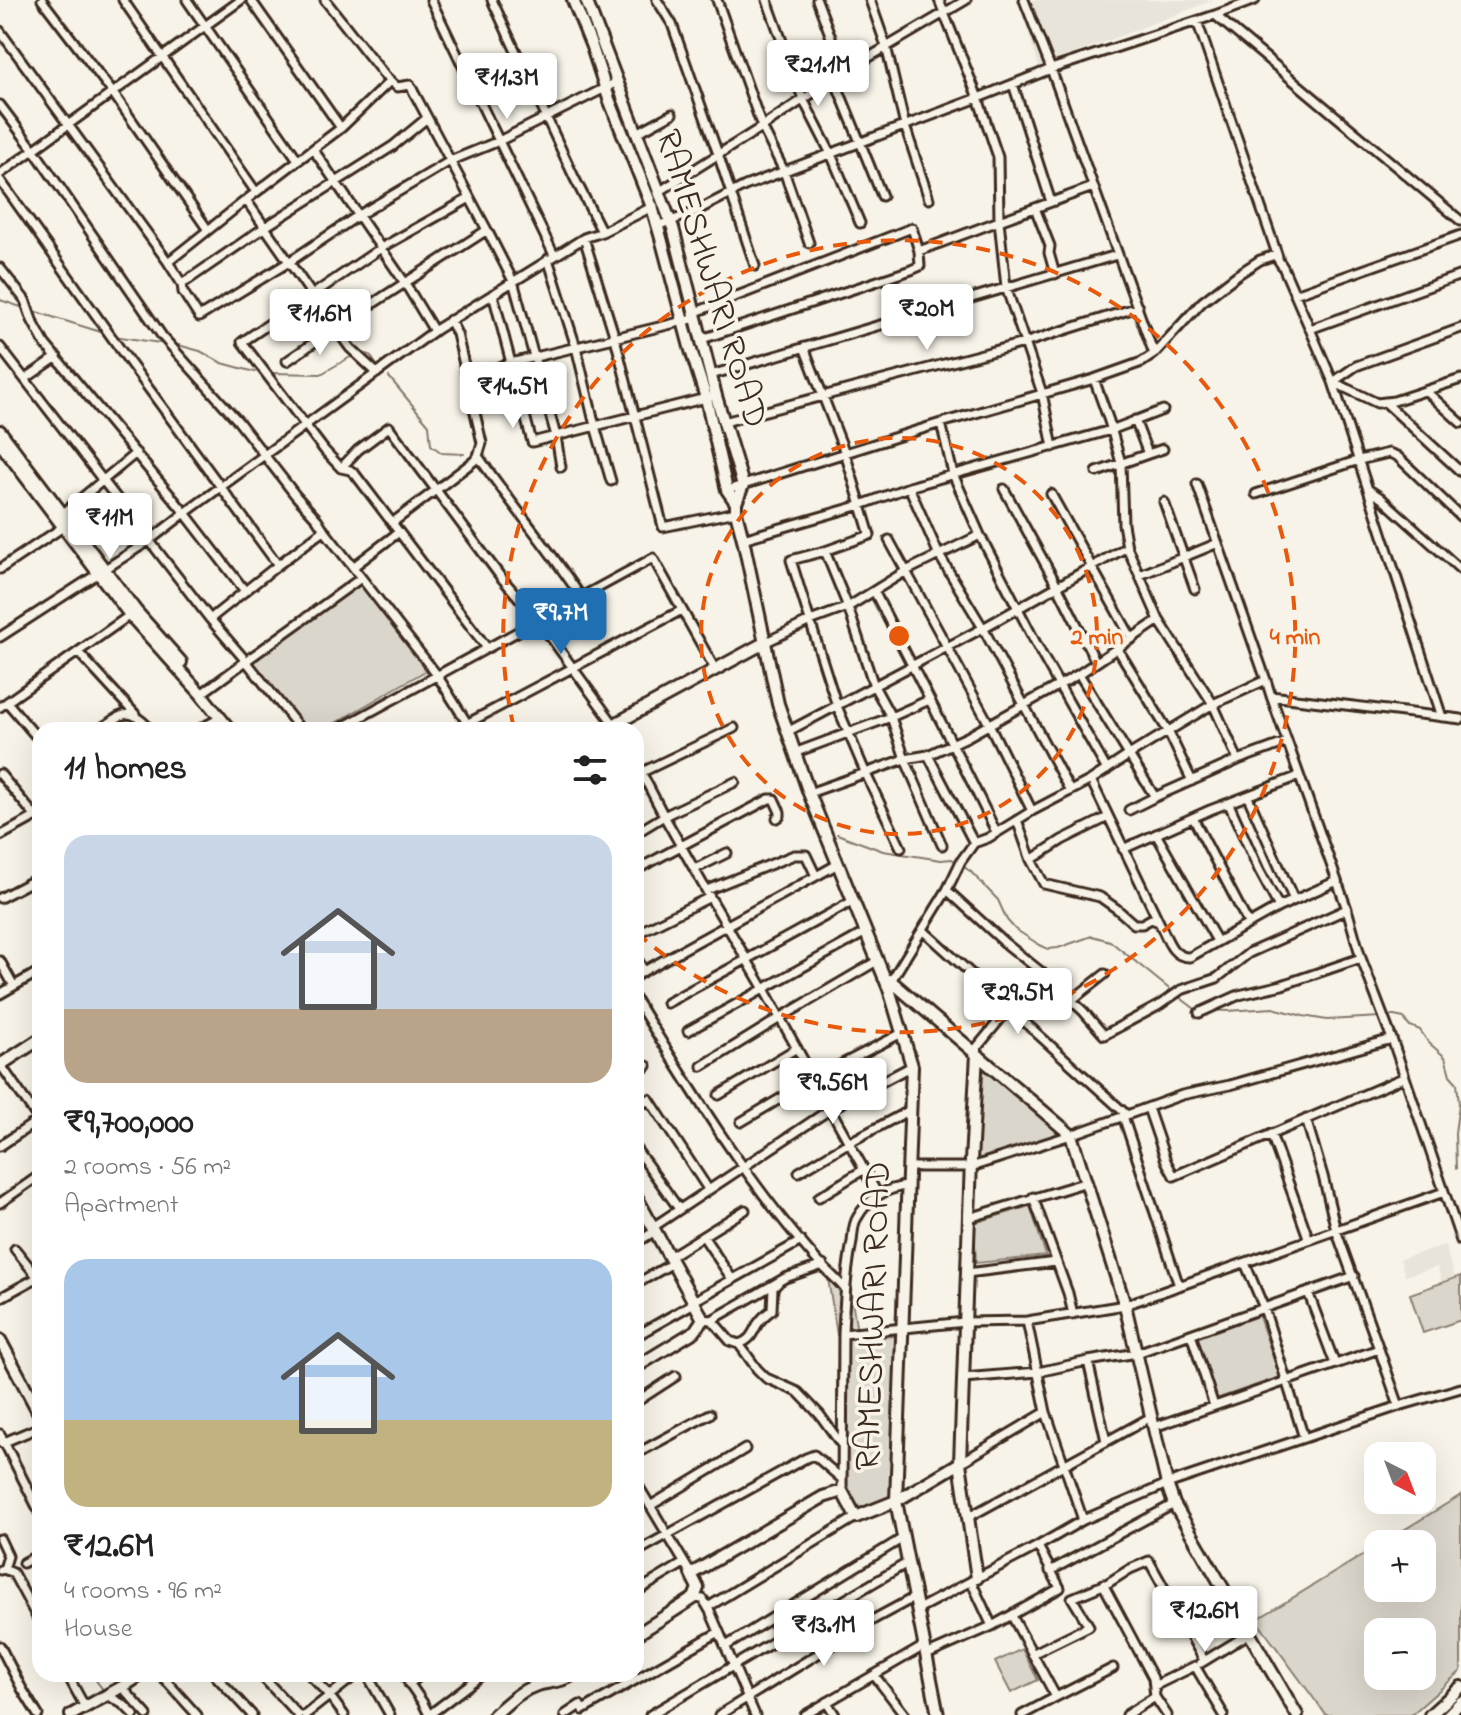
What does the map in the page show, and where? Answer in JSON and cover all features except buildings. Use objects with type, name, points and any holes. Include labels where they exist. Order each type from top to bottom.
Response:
[{"type":"street","points":[[42,0],[113,93],[208,230]]},
{"type":"street","points":[[123,0],[256,192]]},
{"type":"street","points":[[187,0],[298,160]]},
{"type":"street","points":[[0,174],[241,0]]},
{"type":"street","points":[[251,0],[341,128]]},
{"type":"street","points":[[325,0],[385,76],[397,87],[410,85],[513,281],[556,436],[561,467]]},
{"type":"street","points":[[431,0],[551,257],[611,481]]},
{"type":"street","points":[[492,0],[602,232]]},
{"type":"street","points":[[573,0],[650,202],[683,321],[711,397],[727,490],[736,508]]},
{"type":"street","name":"RAMESHWARI ROAD","points":[[586,0],[662,196],[711,375],[711,397],[724,422],[743,485]]},
{"type":"street","points":[[657,0],[672,24],[755,266]]},
{"type":"street","points":[[717,0],[762,127],[784,171],[809,243]]},
{"type":"street","points":[[767,0],[803,99],[831,154],[860,223]]},
{"type":"street","points":[[817,0],[844,72]]},
{"type":"street","points":[[870,0],[929,199]]},
{"type":"street","points":[[939,0],[998,157],[999,221],[1006,287],[1042,393],[1053,447]]},
{"type":"street","points":[[0,637],[150,540],[450,320],[551,257],[584,238],[602,232],[662,196],[718,154],[834,78],[966,0]]},
{"type":"street","points":[[1024,0],[1154,354]]},
{"type":"street","points":[[657,226],[690,214],[745,186],[1051,69],[1255,0]]},
{"type":"street","points":[[1215,15],[1461,221]]},
{"type":"street","points":[[1197,21],[1279,260],[1333,382],[1442,717]]},
{"type":"street","points":[[0,31],[168,262],[199,317],[450,161],[547,119],[617,82]]},
{"type":"street","points":[[834,78],[882,196]]},
{"type":"street","points":[[168,262],[341,128],[390,81]]},
{"type":"street","points":[[1013,84],[1051,202]]},
{"type":"street","points":[[0,105],[162,336],[238,421],[317,519],[437,675],[466,722]]},
{"type":"street","points":[[637,133],[672,114]]},
{"type":"street","points":[[182,284],[393,146],[427,118]]},
{"type":"street","points":[[313,149],[405,283],[434,331]]},
{"type":"street","points":[[0,180],[278,565]]},
{"type":"street","points":[[919,251],[1093,187]]},
{"type":"street","points":[[470,198],[381,248],[242,342],[341,468],[355,474],[487,648]]},
{"type":"street","points":[[246,200],[350,348],[377,373]]},
{"type":"street","points":[[1035,208],[1050,246],[1055,274]]},
{"type":"street","points":[[467,378],[511,363],[683,321],[912,228],[920,266],[702,339]]},
{"type":"street","points":[[287,361],[487,230]]},
{"type":"street","points":[[1295,294],[1461,235]]},
{"type":"street","points":[[584,238],[615,338],[663,527],[736,508]]},
{"type":"street","points":[[711,375],[1117,255]]},
{"type":"street","points":[[727,490],[1142,362],[1154,354],[1202,302],[1237,275],[1260,260],[1275,255],[1279,260]]},
{"type":"street","points":[[0,268],[25,300],[45,344],[185,513],[245,591]]},
{"type":"street","points":[[1310,329],[1461,275]]},
{"type":"street","points":[[493,294],[532,442],[711,397]]},
{"type":"street","points":[[724,422],[1024,343],[1138,307]]},
{"type":"street","points":[[392,523],[474,461],[482,443],[457,334],[450,320]]},
{"type":"street","points":[[1333,382],[1356,366],[1461,328]]},
{"type":"street","points":[[0,347],[210,619],[295,722]]},
{"type":"street","points":[[804,347],[845,453],[870,535],[791,560],[837,706],[901,848]]},
{"type":"street","points":[[25,379],[57,357]]},
{"type":"street","points":[[1094,379],[1121,463],[1127,547],[1159,620],[1213,704],[1238,760]]},
{"type":"street","points":[[1333,382],[1377,403],[1461,380]]},
{"type":"street","points":[[1426,391],[1461,423]]},
{"type":"street","points":[[1386,402],[1461,472]]},
{"type":"street","points":[[743,539],[861,505],[909,487],[1111,430],[1163,410]]},
{"type":"street","points":[[1135,420],[1148,454]]},
{"type":"street","points":[[941,423],[953,474],[980,535],[1042,655],[1107,770]]},
{"type":"street","points":[[341,468],[358,450],[389,427],[500,576],[573,667],[608,722]]},
{"type":"street","points":[[0,431],[61,520]]},
{"type":"street","points":[[0,443],[101,571],[204,692],[223,722]]},
{"type":"street","points":[[1097,472],[1163,449]]},
{"type":"street","points":[[1,566],[61,520],[136,453]]},
{"type":"street","points":[[1256,494],[1389,453],[1397,456],[1461,517]]},
{"type":"street","points":[[478,456],[581,597]]},
{"type":"street","points":[[1197,484],[1461,1241]]},
{"type":"street","points":[[736,508],[743,485]]},
{"type":"street","points":[[909,487],[939,555],[983,628],[1070,791]]},
{"type":"street","points":[[1004,489],[1096,662]]},
{"type":"street","points":[[1368,490],[1381,498],[1461,570]]},
{"type":"street","points":[[1051,494],[1132,639]]},
{"type":"street","points":[[1164,502],[1195,589]]},
{"type":"street","name":"RAMESHWARI ROAD","points":[[736,508],[778,704],[809,793],[877,961],[888,979],[912,1066],[896,1501],[938,1715]]},
{"type":"street","points":[[210,619],[324,530]]},
{"type":"street","points":[[353,567],[399,532]]},
{"type":"street","points":[[622,722],[764,643],[848,607],[906,571],[980,535]]},
{"type":"street","points":[[889,540],[989,724],[1032,811]]},
{"type":"street","points":[[1140,575],[1218,543]]},
{"type":"street","points":[[787,732],[1127,547]]},
{"type":"street","points":[[825,551],[848,607],[874,686],[891,717],[905,759],[942,845]]},
{"type":"street","points":[[352,722],[653,558],[715,669]]},
{"type":"street","points":[[101,571],[130,615],[204,692]]},
{"type":"street","points":[[204,692],[361,578]]},
{"type":"street","points":[[874,591],[996,832]]},
{"type":"street","points":[[469,722],[682,610]]},
{"type":"street","points":[[32,733],[4,704],[130,615]]},
{"type":"street","points":[[809,793],[905,759],[928,755],[953,743],[1079,674],[1159,620]]},
{"type":"street","points":[[1117,648],[1168,731],[1192,781]]},
{"type":"street","points":[[78,652],[143,722]]},
{"type":"street","points":[[1079,674],[1155,797]]},
{"type":"street","points":[[1266,680],[1213,704],[1091,780],[974,843],[923,930],[888,979],[1071,1135],[1125,1305],[1174,1504],[1297,1715]]},
{"type":"street","points":[[1271,696],[1461,719]]},
{"type":"street","points":[[794,753],[929,700]]},
{"type":"street","points":[[111,722],[126,713],[135,714]]},
{"type":"street","points":[[213,722],[220,718]]},
{"type":"street","points":[[644,772],[734,728]]},
{"type":"street","points":[[1129,810],[1238,760],[1287,742]]},
{"type":"street","points":[[928,755],[974,843]]},
{"type":"street","points":[[0,774],[32,809]]},
{"type":"street","points":[[1123,849],[1299,776]]},
{"type":"street","points":[[1091,780],[1159,922],[1175,953],[1182,957],[1190,957],[1248,923],[1337,881]]},
{"type":"street","points":[[644,782],[764,989],[878,1195]]},
{"type":"street","points":[[644,828],[735,782]]},
{"type":"street","points":[[1248,797],[1294,900]]},
{"type":"street","points":[[644,866],[769,799],[774,799],[778,805],[780,816],[777,818]]},
{"type":"street","points":[[1229,804],[1279,907]]},
{"type":"street","points":[[1031,860],[1108,817]]},
{"type":"street","points":[[0,836],[32,818]]},
{"type":"street","points":[[1193,818],[1248,923]]},
{"type":"street","points":[[1017,820],[1031,860],[1044,884],[1100,897],[1134,924],[1151,919],[1159,922]]},
{"type":"street","points":[[1156,834],[1217,941]]},
{"type":"street","points":[[695,869],[727,853]]},
{"type":"street","points":[[644,930],[709,894],[794,855],[806,855],[816,876]]},
{"type":"street","points":[[644,971],[838,864]]},
{"type":"street","points":[[0,898],[32,881]]},
{"type":"street","points":[[947,890],[1072,1000],[1104,1035],[1175,994],[1217,978],[1249,953],[1347,909]]},
{"type":"street","points":[[667,1003],[853,901]]},
{"type":"street","points":[[923,930],[1125,1115],[1179,1286]]},
{"type":"street","points":[[688,1031],[866,932]]},
{"type":"street","points":[[1205,1010],[1239,995],[1282,985],[1361,958]]},
{"type":"street","points":[[0,961],[14,986]]},
{"type":"street","points":[[702,1066],[877,961]]},
{"type":"street","points":[[992,1626],[974,1579],[960,1463],[976,1053],[1040,971]]},
{"type":"street","points":[[1072,1000],[1105,974]]},
{"type":"street","points":[[0,994],[32,976]]},
{"type":"street","points":[[644,1013],[743,1166],[801,1241],[844,1288]]},
{"type":"street","points":[[741,1122],[813,1079],[902,1033]]},
{"type":"street","points":[[908,1167],[971,1167],[1192,1092],[1230,1085],[1392,1039]]},
{"type":"street","points":[[32,1044],[0,1065],[32,1109]]},
{"type":"street","points":[[719,1095],[797,1048]]},
{"type":"street","points":[[644,1237],[708,1189],[830,1109],[912,1066]]},
{"type":"street","points":[[1148,1108],[1174,1176],[1405,1077]]},
{"type":"street","points":[[644,1102],[649,1099],[708,1189]]},
{"type":"street","points":[[799,1172],[910,1110]]},
{"type":"street","points":[[1306,1119],[1336,1230],[1399,1406]]},
{"type":"street","points":[[0,1146],[32,1124]]},
{"type":"street","points":[[1271,1134],[1309,1240]]},
{"type":"street","points":[[644,1160],[679,1209]]},
{"type":"street","points":[[819,1197],[863,1170]]},
{"type":"street","points":[[0,1203],[32,1181]]},
{"type":"street","points":[[969,1218],[1087,1182]]},
{"type":"street","points":[[842,1485],[844,1288],[856,1220],[878,1195],[891,1188],[907,1186]]},
{"type":"street","points":[[843,1334],[965,1322],[1027,1321],[1125,1305],[1444,1192]]},
{"type":"street","points":[[1033,1197],[1073,1314]]},
{"type":"street","points":[[644,1279],[745,1210]]},
{"type":"street","points":[[644,1218],[654,1229],[694,1302],[708,1320],[730,1341],[739,1344],[766,1378],[798,1392],[820,1415],[842,1446]]},
{"type":"street","points":[[703,1236],[732,1279]]},
{"type":"street","points":[[644,1331],[801,1241]]},
{"type":"street","points":[[15,1249],[32,1270]]},
{"type":"street","points":[[967,1273],[1056,1262]]},
{"type":"street","points":[[1245,1263],[1264,1308],[1304,1438]]},
{"type":"street","points":[[644,1362],[708,1320],[785,1278],[823,1265]]},
{"type":"street","points":[[963,1378],[1038,1372],[1137,1353],[1354,1276]]},
{"type":"street","points":[[739,1344],[752,1336],[758,1324],[772,1310],[773,1288],[780,1281]]},
{"type":"street","points":[[0,1298],[32,1282]]},
{"type":"street","points":[[1308,1292],[1335,1364]]},
{"type":"street","points":[[1027,1321],[1046,1412],[1083,1520]]},
{"type":"street","points":[[1191,1334],[1214,1406]]},
{"type":"street","points":[[0,1340],[32,1400]]},
{"type":"street","points":[[967,1518],[1106,1441],[1152,1422],[1214,1406],[1379,1349]]},
{"type":"street","points":[[1088,1361],[1106,1441]]},
{"type":"street","points":[[644,1397],[676,1376]]},
{"type":"street","points":[[918,1609],[1083,1520],[1167,1484],[1461,1388]]},
{"type":"street","points":[[708,1607],[856,1517],[896,1501],[1046,1412]]},
{"type":"street","points":[[644,1450],[710,1414]]},
{"type":"street","points":[[32,1430],[1,1440],[32,1498]]},
{"type":"street","points":[[650,1506],[745,1449]]},
{"type":"street","points":[[644,1548],[814,1455],[842,1485],[856,1517]]},
{"type":"street","points":[[691,1574],[842,1485]]},
{"type":"street","points":[[644,1497],[698,1588],[694,1598],[644,1630]]},
{"type":"street","points":[[1050,1571],[1174,1504]]},
{"type":"street","points":[[726,1646],[903,1538]]},
{"type":"street","points":[[0,1539],[8,1556],[2,1570],[13,1573],[32,1608]]},
{"type":"street","points":[[805,1715],[874,1675],[925,1650],[992,1626],[1060,1588],[1038,1546]]},
{"type":"street","points":[[23,1563],[32,1558]]},
{"type":"street","points":[[1032,1654],[1089,1626],[1072,1598],[1149,1561],[1204,1660]]},
{"type":"street","points":[[644,1587],[684,1563]]},
{"type":"street","points":[[650,1715],[907,1563]]},
{"type":"street","points":[[1103,1584],[1153,1678],[1155,1697],[1167,1715]]},
{"type":"street","points":[[719,1715],[915,1597]]},
{"type":"street","points":[[694,1598],[703,1599],[708,1607],[755,1715]]},
{"type":"street","points":[[1012,1616],[1056,1697]]},
{"type":"street","points":[[644,1675],[719,1632]]},
{"type":"street","points":[[1154,1686],[1250,1633]]},
{"type":"street","points":[[0,1646],[38,1715]]},
{"type":"street","points":[[1195,1666],[1224,1715]]},
{"type":"street","points":[[1022,1715],[1040,1711],[1056,1697],[1113,1668]]},
{"type":"street","points":[[874,1675],[905,1715]]},
{"type":"street","points":[[70,1682],[79,1712],[124,1682],[147,1715]]},
{"type":"street","points":[[167,1682],[197,1715]]},
{"type":"street","points":[[221,1682],[252,1715]]},
{"type":"street","points":[[267,1682],[298,1715]]},
{"type":"street","points":[[317,1682],[344,1715]]},
{"type":"street","points":[[305,1715],[346,1682]]},
{"type":"street","points":[[371,1682],[390,1715]]},
{"type":"street","points":[[412,1682],[409,1684],[429,1715],[472,1682]]},
{"type":"street","points":[[494,1715],[516,1695],[534,1686],[554,1682]]},
{"type":"street","points":[[565,1715],[580,1705],[583,1710],[632,1682]]},
{"type":"street","points":[[1430,1715],[1461,1687]]},
{"type":"street","points":[[107,1695],[134,1715]]},
{"type":"street","points":[[1126,1715],[1155,1697]]},
{"type":"street","points":[[827,1702],[835,1715]]},
{"type":"shaded area","points":[[1018,0],[1214,0],[1039,67]]},
{"type":"shaded area","points":[[356,577],[427,670],[337,722],[300,722],[251,661]]},
{"type":"shaded area","points":[[979,1060],[1060,1133],[975,1160]]},
{"type":"shaded area","points":[[1030,1206],[1046,1256],[976,1263],[974,1223]]},
{"type":"shaded area","points":[[1445,1245],[1455,1279],[1442,1283],[1437,1267],[1405,1276],[1400,1259]]},
{"type":"shaded area","points":[[848,1274],[857,1332],[837,1335],[828,1278]]},
{"type":"shaded area","points":[[1461,1276],[1461,1320],[1423,1333],[1410,1294]]},
{"type":"shaded area","points":[[1258,1314],[1280,1377],[1216,1399],[1197,1337]]},
{"type":"shaded area","points":[[896,1336],[892,1499],[857,1513],[845,1489],[845,1339]]},
{"type":"shaded area","points":[[1461,1495],[1461,1671],[1411,1715],[1326,1715],[1256,1620],[1364,1554],[1364,1602],[1436,1602],[1436,1530],[1404,1530],[1430,1514],[1436,1514],[1436,1510]]},
{"type":"shaded area","points":[[1022,1649],[1038,1680],[1011,1693],[995,1662]]},
{"type":"waterway","points":[[0,300],[24,308]]},
{"type":"waterway","points":[[30,310],[104,333]]},
{"type":"waterway","points":[[114,336],[160,343]]},
{"type":"waterway","points":[[178,345],[200,351],[222,363],[255,372]]},
{"type":"waterway","points":[[360,352],[370,355],[378,367]]},
{"type":"waterway","points":[[270,373],[321,374],[354,355]]},
{"type":"waterway","points":[[389,377],[429,425],[431,445],[442,453],[464,454]]},
{"type":"waterway","points":[[837,834],[883,851],[952,859],[970,871],[998,900],[1015,929],[1038,944],[1048,949],[1058,948],[1092,936],[1110,941],[1173,992]]},
{"type":"waterway","points":[[1178,996],[1199,1009]]},
{"type":"waterway","points":[[1213,1010],[1273,1008],[1327,1020],[1381,1017]]},
{"type":"waterway","points":[[1388,1016],[1404,1018],[1408,1025],[1420,1030],[1445,1057],[1450,1075],[1457,1083],[1456,1169]]},
{"type":"waterway","points":[[9,1566],[24,1582],[32,1598]]},
{"type":"waterway","points":[[97,1682],[104,1691]]}]
